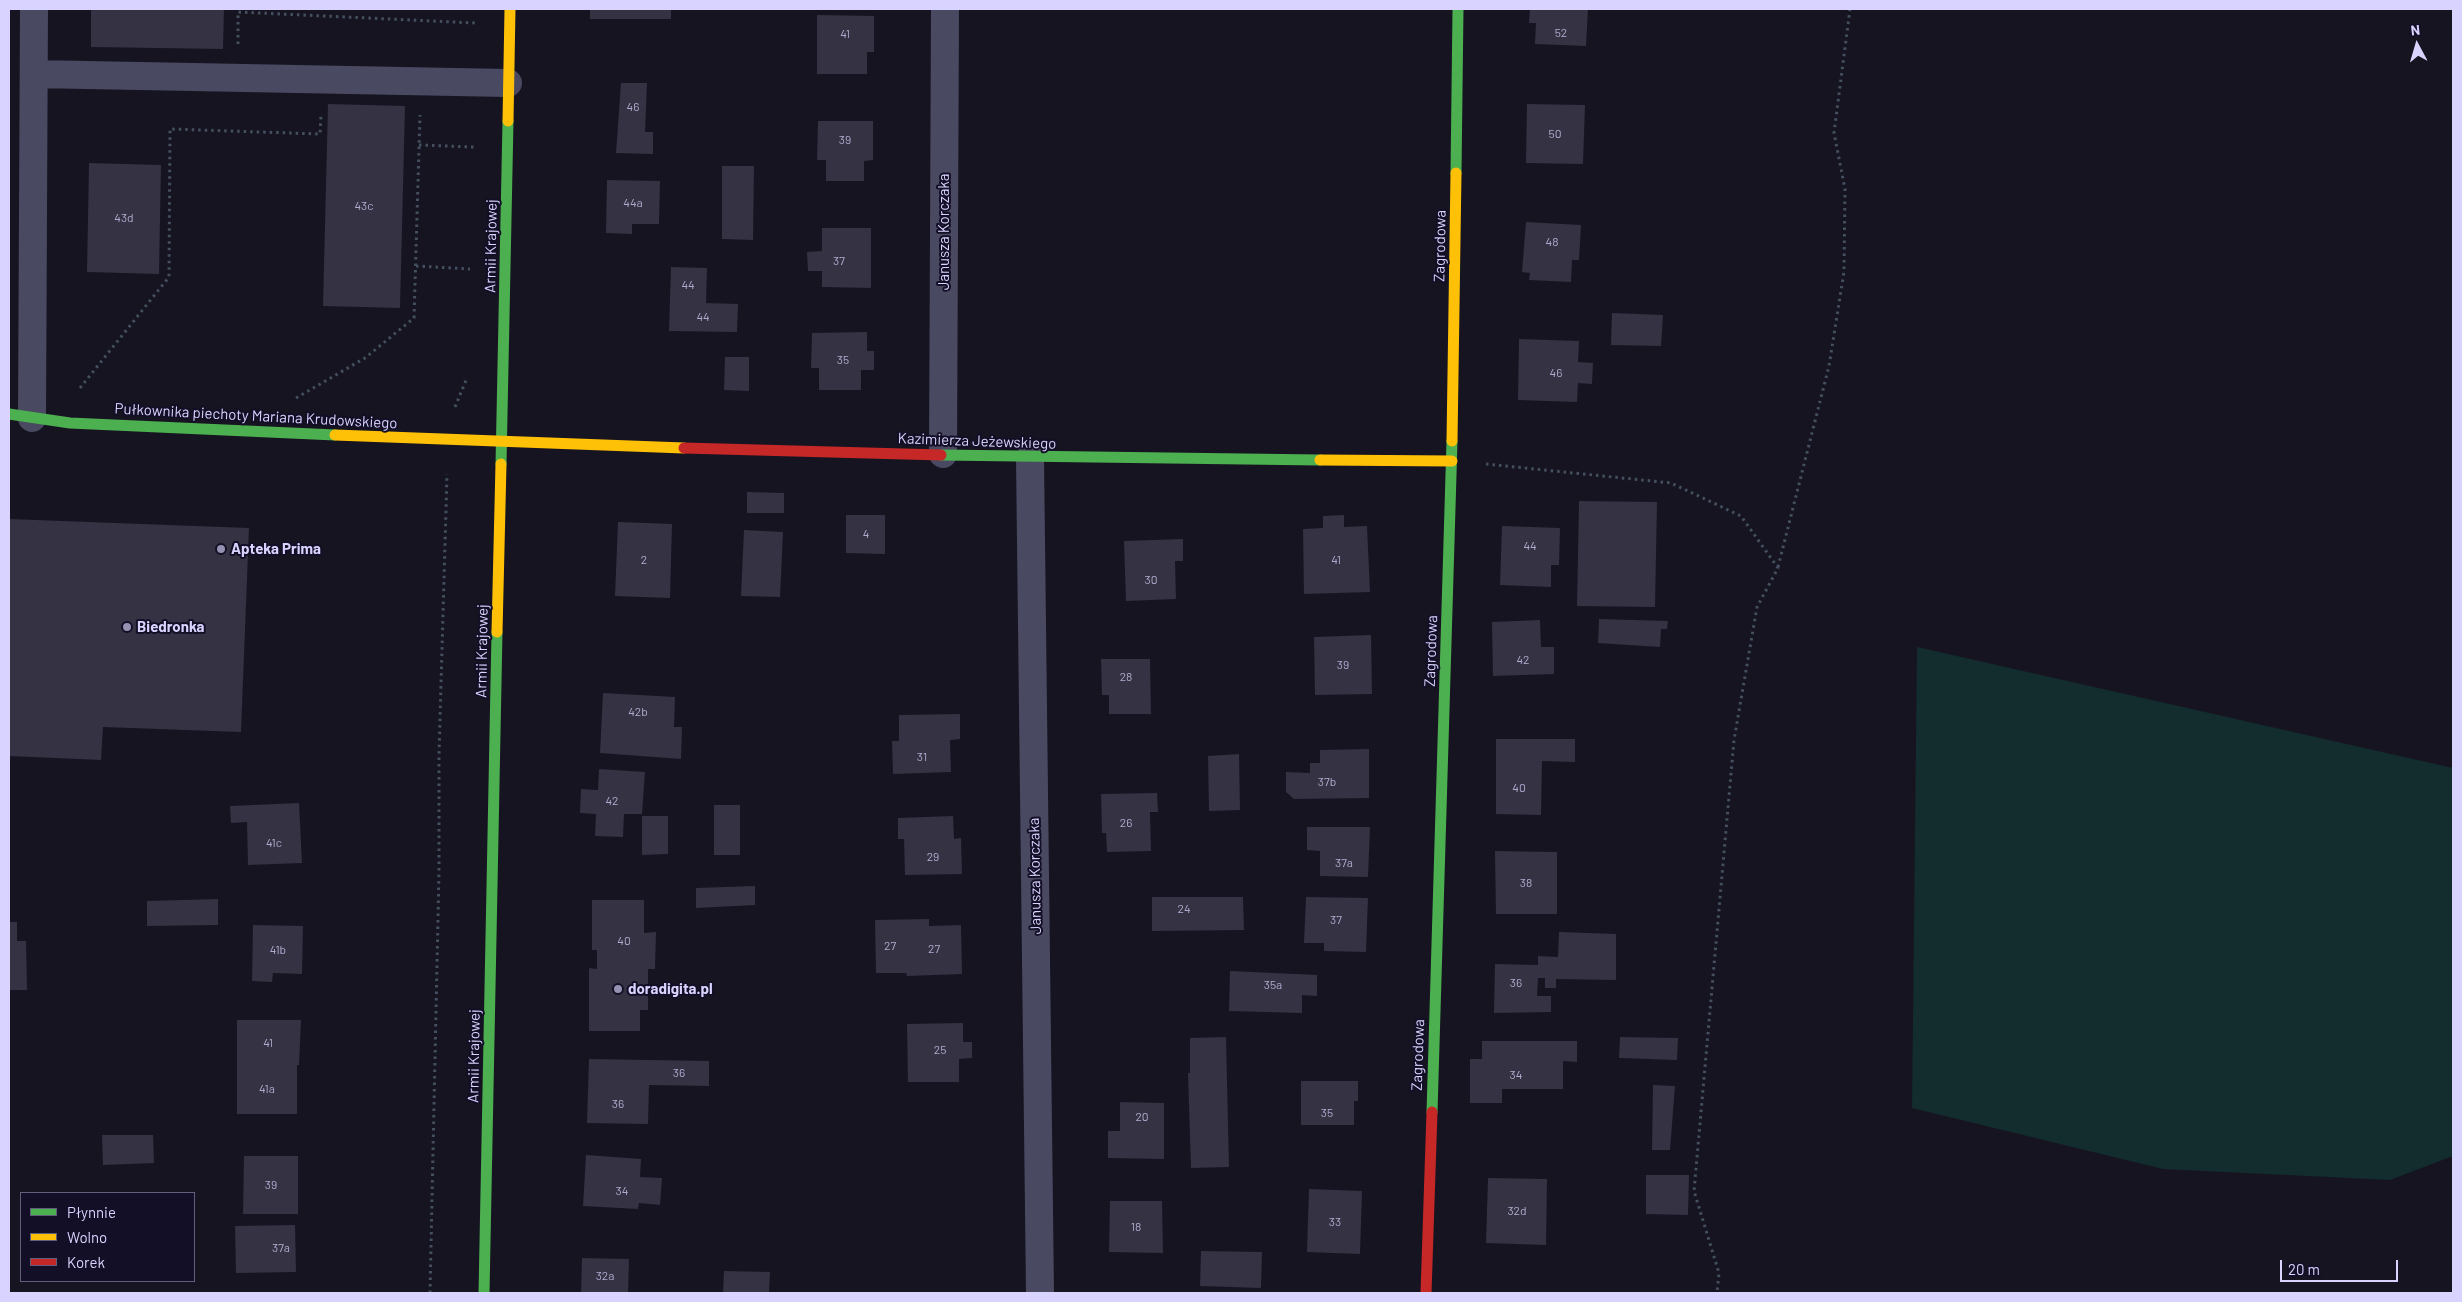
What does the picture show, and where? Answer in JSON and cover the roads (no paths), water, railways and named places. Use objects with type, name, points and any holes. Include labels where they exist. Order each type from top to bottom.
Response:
[{"type":"street","points":[[20,416],[34,74],[34,9]]},
{"type":"street","name":"Armii Krajowej","points":[[484,1293],[510,9]]},
{"type":"street","name":"Janusza Korczaka","points":[[943,454],[945,9]]},
{"type":"street","name":"Zagrodowa","points":[[1426,1293],[1452,461],[1458,9]]},
{"type":"street","points":[[34,74],[508,83]]},
{"type":"street","name":"Pułkownika piechoty Mariana Krudowskiego","points":[[20,416],[70,423],[502,443]]},
{"type":"street","name":"Kazimierza Jeżewskiego","points":[[502,443],[943,454],[1030,458],[1452,461]]},
{"type":"street","name":"Janusza Korczaka","points":[[1030,458],[1040,1293]]},
{"type":"place","name":"Apteka Prima","points":[[221,549]]},
{"type":"place","name":"Biedronka","points":[[127,627]]},
{"type":"place","name":"doradigita.pl","points":[[618,989]]}]
